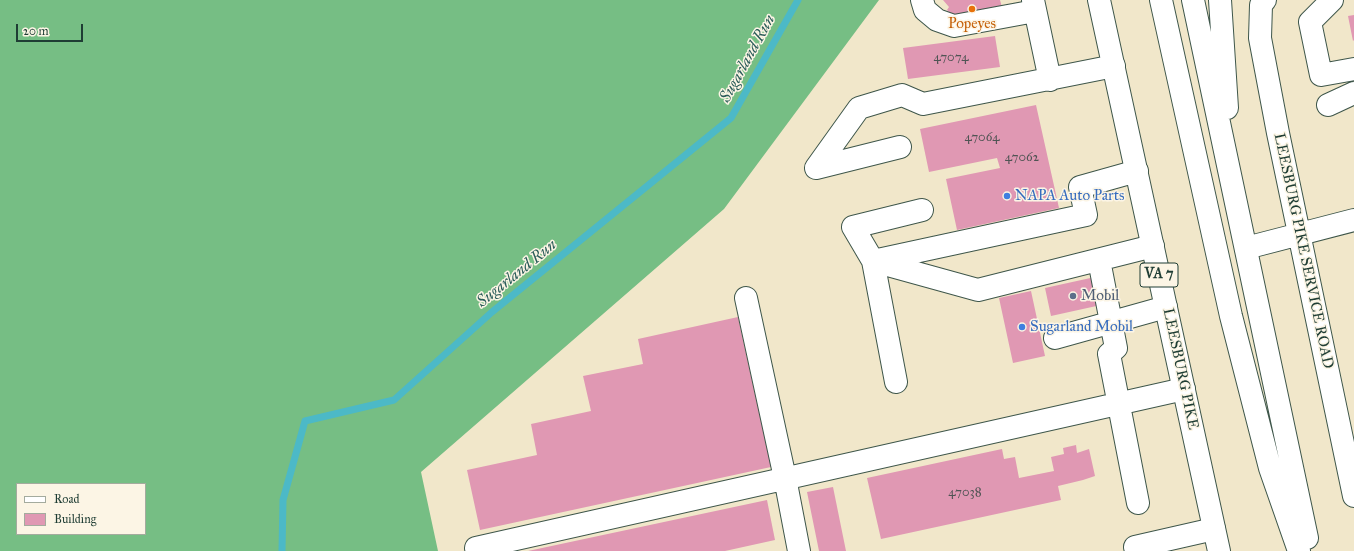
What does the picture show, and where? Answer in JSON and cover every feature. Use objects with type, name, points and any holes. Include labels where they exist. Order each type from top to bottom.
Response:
[{"type":"main road","points":[[922,0],[925,10],[937,20],[954,26],[1034,6],[1050,80]]},
{"type":"main road","name":"LEESBURG PIKE","points":[[1099,0],[1219,551]]},
{"type":"main road","points":[[1161,0],[1233,323],[1270,468],[1299,551]]},
{"type":"main road","points":[[1193,0],[1310,551]]},
{"type":"main road","points":[[1220,0],[1232,183]]},
{"type":"main road","points":[[1333,0],[1310,22],[1321,75],[1354,69]]},
{"type":"main road","name":"LEESBURG PIKE SERVICE ROAD","points":[[1263,2],[1260,38],[1278,133],[1300,234],[1347,430],[1354,496]]},
{"type":"main road","points":[[900,148],[816,168],[859,108],[902,95],[923,104],[1050,80],[1114,66]]},
{"type":"main road","points":[[873,260],[1086,215],[1080,187],[1137,171]]},
{"type":"main road","points":[[896,382],[873,260],[853,227],[922,210]]},
{"type":"main road","points":[[1246,248],[1354,220]]},
{"type":"main road","points":[[873,260],[978,290],[1153,246]]},
{"type":"main road","points":[[1099,260],[1116,348],[1109,354],[1138,503]]},
{"type":"main road","points":[[746,298],[785,478],[799,551]]},
{"type":"main road","points":[[1055,338],[1166,307]]},
{"type":"main road","points":[[477,551],[476,548],[1184,389]]},
{"type":"main road","points":[[1135,547],[1214,529]]},
{"type":"green space","points":[[0,0],[879,0],[724,209],[421,472],[438,551],[0,551]]},
{"type":"building","name":"Popeyes","points":[[943,0],[1000,0],[1002,7],[954,18],[947,10],[949,7]]},
{"type":"building","points":[[1354,15],[1354,40],[1353,41],[1348,16]]},
{"type":"building","points":[[995,36],[1000,67],[908,79],[903,48]]},
{"type":"building","points":[[1036,105],[1059,208],[957,230],[946,179],[1000,168],[997,158],[929,172],[920,129]]},
{"type":"building","name":"Mobil","points":[[1095,277],[1101,305],[1051,316],[1045,288]]},
{"type":"building","name":"Sugarland Mobil","points":[[1031,291],[1045,356],[1013,363],[999,298]]},
{"type":"building","points":[[738,317],[771,467],[480,530],[467,470],[537,455],[531,424],[591,411],[583,376],[643,364],[638,339]]},
{"type":"building","points":[[1076,445],[1077,453],[1089,449],[1095,476],[1058,486],[1061,500],[881,539],[867,478],[1002,449],[1004,459],[1015,457],[1019,478],[1054,471],[1051,457],[1064,454],[1063,448]]},
{"type":"building","points":[[833,487],[846,551],[819,551],[807,492]]},
{"type":"building","points":[[767,500],[775,540],[725,551],[528,551]]},
{"type":"waterway","name":"Sugarland Run","points":[[282,551],[283,500],[305,421],[394,400],[492,312],[731,118],[798,0]]},
{"type":"place","name":"Popeyes","points":[[972,9]]},
{"type":"place","name":"NAPA Auto Parts","points":[[1007,196]]},
{"type":"place","name":"Mobil","points":[[1073,296]]},
{"type":"place","name":"Sugarland Mobil","points":[[1022,327]]}]
